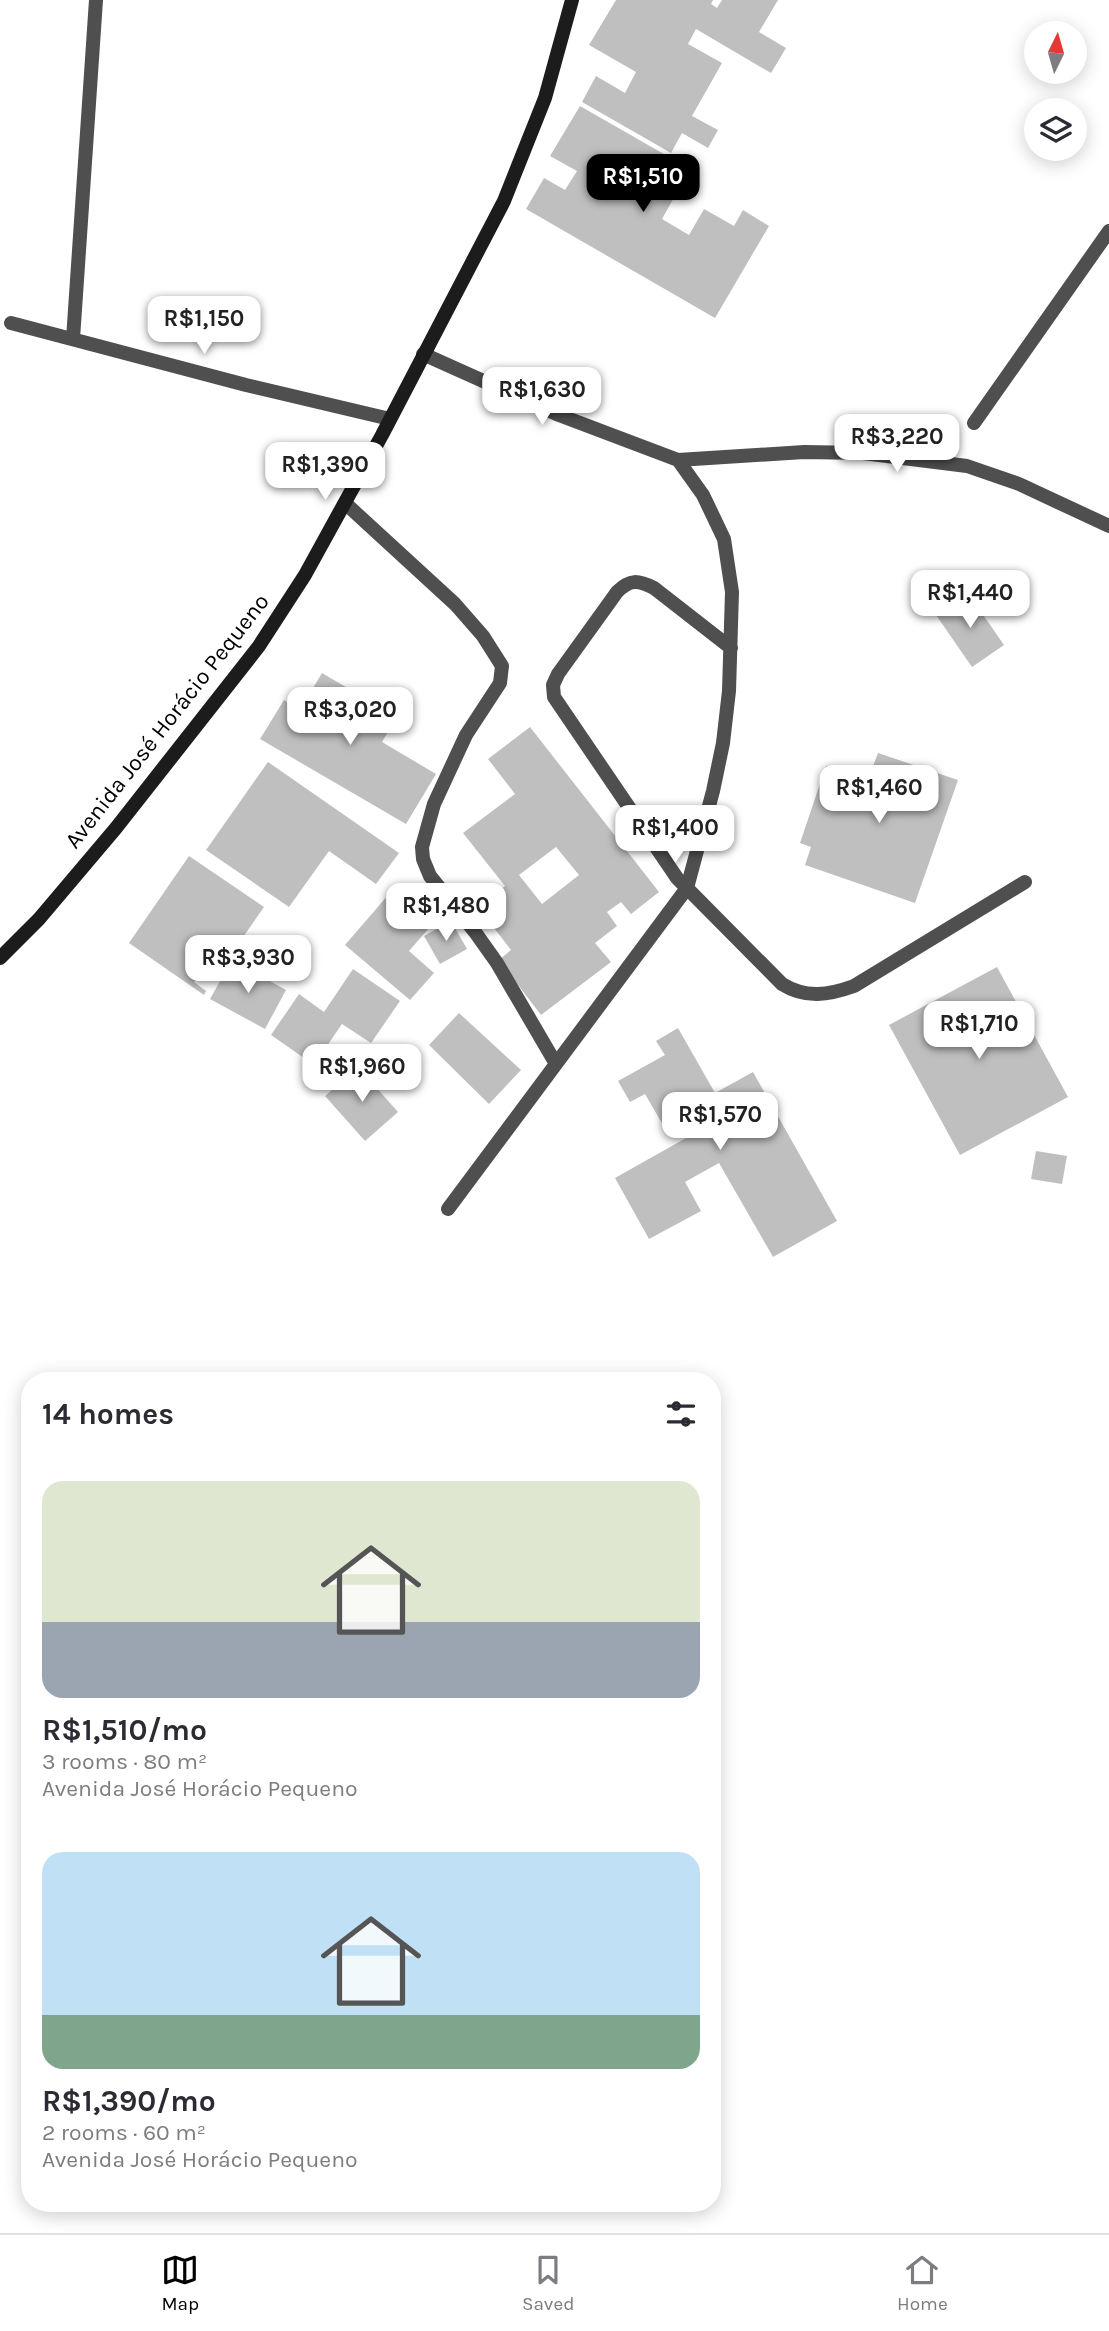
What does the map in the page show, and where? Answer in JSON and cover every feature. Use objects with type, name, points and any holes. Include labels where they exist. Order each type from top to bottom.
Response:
[{"type":"street","points":[[73,340],[96,0]]},
{"type":"street","name":"Avenida José Horácio Pequeno","points":[[0,958],[39,919],[116,828],[259,646],[305,575],[504,201],[545,98],[572,0]]},
{"type":"street","points":[[974,423],[1109,232]]},
{"type":"street","points":[[11,323],[246,385],[390,419]]},
{"type":"street","points":[[424,355],[559,415],[678,460],[804,452],[863,453],[930,460],[967,466],[1019,484],[1109,526]]},
{"type":"street","points":[[447,1209],[687,888],[723,743],[729,691],[732,592],[724,539],[703,495],[678,460]]},
{"type":"street","points":[[345,503],[455,604],[483,636],[502,666],[500,682],[467,735],[434,804],[422,847],[423,859],[430,876],[497,963],[556,1064]]},
{"type":"street","points":[[731,648],[654,588],[639,581],[627,582],[558,674],[553,685],[554,697],[677,878],[782,984],[794,991],[811,995],[835,993],[854,986],[1025,883]]},
{"type":"building","points":[[616,0],[713,0],[711,4],[717,8],[722,0],[778,0],[759,32],[786,48],[771,73],[696,29],[688,44],[722,63],[692,116],[718,130],[708,148],[682,133],[671,153],[582,102],[596,76],[625,93],[636,72],[589,45]]},
{"type":"building","points":[[580,106],[690,169],[662,219],[689,235],[704,209],[734,226],[743,210],[769,226],[715,318],[526,209],[544,178],[565,190],[577,171],[550,156]]},
{"type":"building","points":[[968,593],[1004,645],[972,667],[936,615]]},
{"type":"building","points":[[322,673],[397,717],[382,742],[436,774],[406,824],[260,739],[284,700],[300,710]]},
{"type":"building","points":[[530,727],[659,892],[631,914],[621,902],[607,912],[617,926],[595,943],[611,962],[541,1015],[499,960],[511,950],[478,907],[505,886],[463,833],[515,794],[488,759]],"holes":[[[556,847],[579,875],[542,904],[519,875]]]},
{"type":"building","points":[[878,753],[958,780],[915,903],[805,865],[811,847],[800,843],[826,766],[868,780]]},
{"type":"building","points":[[268,762],[399,853],[376,884],[329,851],[289,907],[206,850]]},
{"type":"building","points":[[189,856],[264,907],[234,950],[222,941],[194,982],[206,991],[204,995],[129,943]]},
{"type":"building","points":[[389,894],[429,928],[409,951],[434,973],[410,1000],[345,945]]},
{"type":"building","points":[[451,921],[467,949],[440,964],[424,936]]},
{"type":"building","points":[[232,960],[286,990],[265,1029],[210,999]]},
{"type":"building","points":[[997,967],[1068,1097],[960,1155],[889,1025]]},
{"type":"building","points":[[353,969],[400,1001],[371,1043],[342,1024],[314,1065],[271,1035],[299,994],[324,1012]]},
{"type":"building","points":[[459,1013],[521,1070],[489,1104],[429,1045]]},
{"type":"building","points":[[678,1028],[715,1093],[753,1072],[837,1221],[773,1257],[719,1163],[685,1182],[701,1211],[649,1239],[615,1178],[686,1138],[681,1131],[670,1137],[645,1094],[630,1102],[618,1081],[665,1055],[656,1041]]},
{"type":"building","points":[[358,1067],[398,1112],[365,1141],[325,1096]]},
{"type":"building","points":[[1036,1151],[1067,1156],[1062,1184],[1031,1179]]}]
